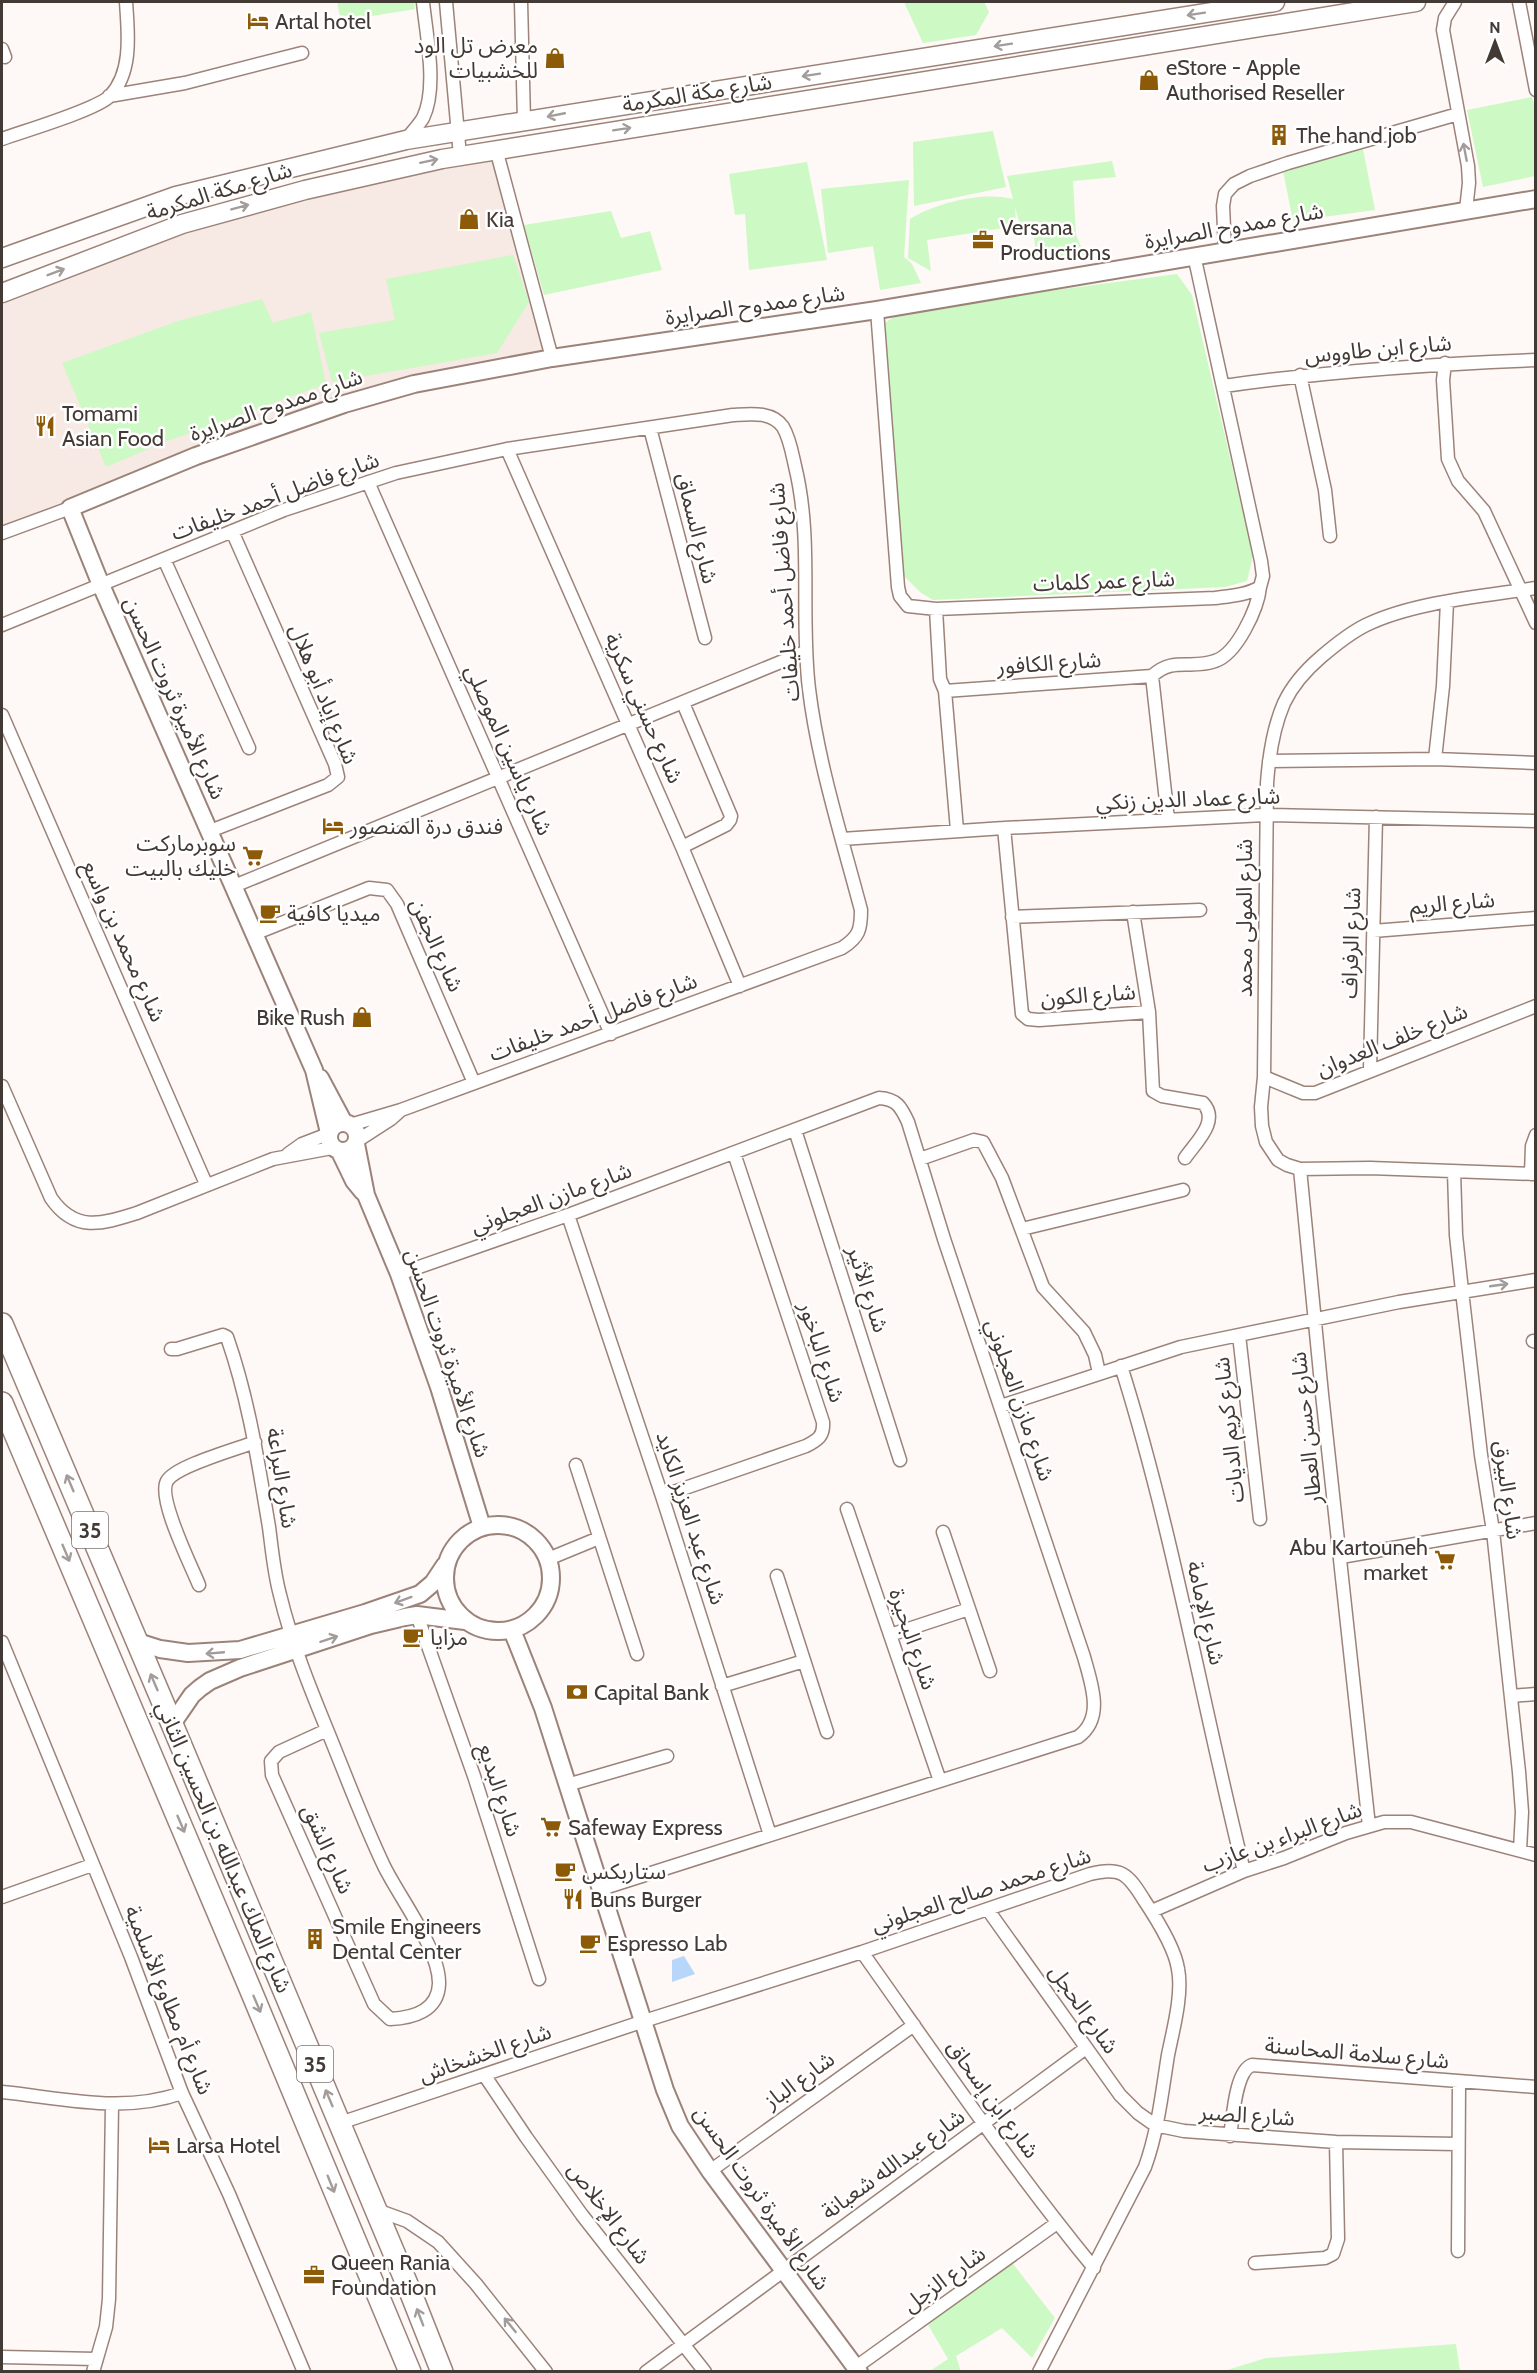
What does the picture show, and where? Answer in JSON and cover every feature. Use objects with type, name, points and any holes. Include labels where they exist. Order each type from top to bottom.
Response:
[{"type":"highway","name":"شارع الملك عبدالله بن الحسين الثاني","points":[[2,1324],[340,2123],[442,2372]]},
{"type":"highway","name":"شارع الملك عبدالله بن الحسين الثاني","points":[[2,1403],[410,2372]]},
{"type":"main road","name":"شارع مكة المكرمة","points":[[2,258],[176,196],[406,140],[1275,2]]},
{"type":"main road","name":"شارع مكة المكرمة","points":[[2,292],[182,224],[305,190],[460,156],[1416,2]]},
{"type":"street","points":[[110,96],[124,70],[128,51],[126,2]]},
{"type":"street","points":[[406,140],[423,118],[428,103],[430,84],[423,2]]},
{"type":"street","points":[[446,2],[460,156]]},
{"type":"street","points":[[521,2],[524,121]]},
{"type":"street","points":[[1455,2],[1444,18],[1443,30],[1468,166],[1466,210]]},
{"type":"street","points":[[1519,2],[1536,90]]},
{"type":"street","points":[[2,139],[87,109],[110,96],[185,83],[302,53]]},
{"type":"street","points":[[1225,250],[1223,206],[1225,194],[1234,184],[1288,163],[1458,114]]},
{"type":"street","points":[[496,149],[552,358]]},
{"type":"street","name":"شارع ممدوح الصرايرة","points":[[2,533],[70,508],[196,456],[344,405],[414,384],[552,358],[878,310],[1194,255],[1536,200]]},
{"type":"street","points":[[1194,255],[1261,561],[1263,576],[1260,587]]},
{"type":"street","name":"شارع عمر كلمات","points":[[878,310],[898,587],[900,597],[908,606],[936,609],[1215,598],[1252,592],[1260,587]]},
{"type":"street","name":"شارع ابن طاووس","points":[[1224,387],[1299,375],[1444,363],[1536,360]]},
{"type":"street","points":[[1444,363],[1448,459],[1458,481],[1484,511],[1536,623]]},
{"type":"street","points":[[1299,375],[1325,490],[1330,536]]},
{"type":"street","name":"شارع فاضل أحمد خليفات","points":[[2,625],[284,510],[407,471],[507,449],[753,414],[770,416],[782,426],[790,446],[802,501],[805,652],[809,690],[819,742],[861,910],[861,921],[855,939],[842,948],[611,1034],[401,1110],[347,1124]]},
{"type":"street","name":"شارع السماق","points":[[650,428],[705,638]]},
{"type":"street","name":"شارع حسني سكرية","points":[[507,449],[682,847],[740,986]]},
{"type":"street","name":"شارع ياسين الموصلي","points":[[368,482],[611,1034]]},
{"type":"street","name":"شارع الأميرة ثروت الحسن","points":[[70,508],[101,585],[314,1070],[332,1142],[354,1181],[366,1195]]},
{"type":"street","name":"شارع إياد أبو هلال","points":[[210,831],[328,785],[335,782],[338,777],[335,764],[232,531]]},
{"type":"street","points":[[164,559],[249,748]]},
{"type":"street","name":"شارع الكافور","points":[[945,691],[1152,676],[1162,667],[1170,665],[1217,661],[1227,653],[1254,616],[1260,587]]},
{"type":"street","name":"شارع المولى محمد","points":[[1533,1174],[1370,1168],[1300,1169],[1278,1160],[1266,1142],[1261,1107],[1264,1077],[1265,815],[1270,747],[1285,703],[1301,678],[1316,662],[1339,641],[1367,625],[1393,615],[1447,602],[1536,588]]},
{"type":"street","points":[[1435,759],[1443,686],[1447,602]]},
{"type":"street","points":[[936,609],[940,679],[945,691],[957,831]]},
{"type":"street","points":[[234,886],[805,652]]},
{"type":"street","points":[[1152,676],[1168,819]]},
{"type":"street","points":[[682,847],[726,825],[731,816],[683,703]]},
{"type":"street","name":"شارع محمد بن واسع","points":[[2,715],[206,1184]]},
{"type":"street","points":[[1269,761],[1435,759],[1536,763]]},
{"type":"street","name":"شارع عماد الدين زنكي","points":[[842,839],[1004,828],[1265,815],[1536,821]]},
{"type":"street","name":"شارع الرفراف","points":[[1370,1070],[1376,817]]},
{"type":"street","name":"شارع الكون","points":[[1004,828],[1020,1010],[1028,1019],[1039,1020],[1149,1012]]},
{"type":"street","name":"شارع الجفن","points":[[255,934],[369,888],[387,890],[397,904],[474,1083]]},
{"type":"street","points":[[1012,917],[1200,910]]},
{"type":"street","name":"شارع الكون","points":[[1133,912],[1149,1012],[1152,1091],[1162,1096],[1203,1103],[1210,1111],[1206,1129],[1185,1158]]},
{"type":"street","name":"شارع الريم","points":[[1373,931],[1536,918]]},
{"type":"street","name":"شارع خلف العدوان","points":[[1264,1077],[1303,1093],[1315,1093],[1536,1006]]},
{"type":"street","name":"شارع الأميرة ثروت الحسن","points":[[314,1070],[347,1124]]},
{"type":"street","points":[[2,1086],[51,1198],[58,1209],[69,1218],[82,1223],[120,1218],[287,1155],[302,1144],[332,1142],[352,1149],[356,1142],[356,1132],[347,1124],[335,1125],[332,1142]]},
{"type":"street","name":"شارع مازن العجلوني","points":[[399,1274],[568,1215],[879,1098],[896,1101],[902,1109],[920,1159],[944,1239],[1084,1657],[1093,1689],[1094,1715],[1091,1724],[1078,1737],[601,1889]]},
{"type":"street","name":"شارع فاضل أحمد خليفات","points":[[356,1142],[392,1119],[401,1110]]},
{"type":"street","name":"شارع الأثير","points":[[795,1130],[900,1460]]},
{"type":"street","points":[[1533,1174],[1532,1146],[1536,1135]]},
{"type":"street","points":[[920,1159],[974,1140],[983,1142],[1002,1178],[1043,1287],[1084,1332],[1095,1355],[1099,1373]]},
{"type":"street","name":"شارع الأميرة ثروت الحسن","points":[[356,1142],[366,1195],[399,1274],[448,1414],[482,1527]]},
{"type":"street","name":"شارع الباخور","points":[[663,1496],[806,1446],[817,1441],[823,1433],[823,1422],[734,1153]]},
{"type":"street","name":"شارع حسن العطار","points":[[1300,1169],[1324,1415],[1370,1826]]},
{"type":"street","name":"شارع البيرق","points":[[1454,1172],[1456,1235],[1462,1291],[1481,1455],[1493,1531],[1511,1696],[1522,1812],[1520,1850]]},
{"type":"street","points":[[1022,1229],[1183,1190]]},
{"type":"street","name":"شارع عبد العزيز الكايد","points":[[568,1215],[663,1496],[770,1835]]},
{"type":"street","points":[[1001,1406],[1180,1347],[1316,1318],[1536,1280]]},
{"type":"street","name":"شارع البراعة","points":[[171,1349],[218,1335],[227,1337],[240,1375],[255,1442],[278,1585],[295,1642]]},
{"type":"street","name":"شارع كريم الديات","points":[[1239,1335],[1260,1520]]},
{"type":"street","name":"شارع الإمامة","points":[[1120,1366],[1131,1400],[1174,1569],[1244,1871]]},
{"type":"street","points":[[199,1585],[168,1509],[164,1490],[167,1480],[181,1469],[255,1442]]},
{"type":"street","points":[[576,1465],[637,1654]]},
{"type":"street","name":"شارع البحيرة","points":[[847,1509],[939,1781]]},
{"type":"street","points":[[1341,1557],[1536,1523]]},
{"type":"street","points":[[172,1724],[192,1695],[210,1681],[295,1642],[420,1594],[433,1583],[459,1541],[482,1527],[495,1525],[521,1531],[541,1548],[548,1559],[551,1574],[546,1602],[537,1615],[526,1624],[512,1630],[496,1632],[480,1629],[465,1621],[454,1610],[447,1595],[444,1580],[446,1564]]},
{"type":"street","points":[[944,1532],[990,1671]]},
{"type":"street","points":[[548,1559],[599,1538]]},
{"type":"street","points":[[777,1576],[827,1732]]},
{"type":"street","points":[[890,1635],[969,1609]]},
{"type":"street","points":[[138,1642],[178,1652],[205,1654],[295,1642],[417,1615],[465,1621]]},
{"type":"street","name":"شارع البديع","points":[[417,1615],[474,1776],[539,1979]]},
{"type":"street","name":"شارع الأميرة ثروت الحسن","points":[[512,1630],[543,1708],[676,2116],[690,2143],[710,2171],[857,2369]]},
{"type":"street","name":"شارع الشق","points":[[295,1642],[327,1730],[381,1858],[437,1967],[438,1995],[434,2004],[424,2011],[402,2019],[390,2019],[374,2004],[272,1775],[272,1761],[279,1752],[327,1730]]},
{"type":"street","name":"شارع أم مطاوع الأسلمية","points":[[2,1644],[131,1958],[182,2093],[229,2194],[304,2372]]},
{"type":"street","points":[[722,1686],[804,1661]]},
{"type":"street","points":[[1511,1696],[1536,1694]]},
{"type":"street","points":[[567,1785],[667,1756]]},
{"type":"street","name":"شارع البراء بن عازب","points":[[1152,1911],[1244,1871],[1384,1822],[1411,1822],[1536,1855]]},
{"type":"street","points":[[2,1897],[92,1865]]},
{"type":"street","name":"شارع محمد صالح العجلوني","points":[[644,2021],[862,1952],[1090,1874],[1111,1870],[1127,1876],[1152,1911],[1176,1960],[1179,1976],[1173,2030],[1151,2149],[1141,2178],[1040,2372]]},
{"type":"street","name":"شارع الحجل","points":[[988,1910],[1125,2100],[1155,2125]]},
{"type":"street","name":"شارع ابن إسحاق","points":[[862,1952],[983,2124],[1057,2223],[1094,2268]]},
{"type":"street","name":"شارع الخشخاش","points":[[340,2123],[644,2021]]},
{"type":"street","name":"شارع الباز","points":[[710,2171],[914,2025]]},
{"type":"street","name":"شارع عبدالله شعبانة","points":[[646,2372],[1086,2048]]},
{"type":"street","name":"شارع سلامة المحاسنة","points":[[1230,2136],[1240,2078],[1245,2069],[1251,2065],[1536,2087]]},
{"type":"street","name":"شارع الإخلاص","points":[[485,2076],[582,2215],[705,2372]]},
{"type":"street","points":[[1458,2251],[1459,2082]]},
{"type":"street","points":[[2,2092],[112,2105],[144,2103],[182,2093]]},
{"type":"street","points":[[2,2357],[95,2366],[106,2327],[110,2289],[112,2105]]},
{"type":"street","name":"شارع الصبر","points":[[1155,2125],[1230,2136],[1336,2142],[1458,2144]]},
{"type":"street","points":[[1255,2263],[1325,2258],[1333,2254],[1338,2239],[1336,2142]]},
{"type":"street","points":[[374,2209],[407,2221],[438,2242],[483,2293],[546,2372]]},
{"type":"street","name":"شارع الزجل","points":[[857,2369],[1057,2223]]},
{"type":"shaded area","points":[[496,149],[552,358],[414,384],[2,533],[2,293],[182,224]]},
{"type":"green space","points":[[337,2],[414,2],[415,9],[341,21]]},
{"type":"green space","points":[[904,2],[984,2],[989,12],[976,35],[923,43]]},
{"type":"green space","points":[[1532,97],[1536,112],[1535,176],[1483,187],[1467,110]]},
{"type":"green space","points":[[993,131],[1006,187],[914,206],[913,142]]},
{"type":"green space","points":[[1362,144],[1375,210],[1293,221],[1282,166]]},
{"type":"green space","points":[[1112,161],[1116,177],[1073,181],[1076,235],[1085,256],[1037,261],[1034,238],[1020,225],[1015,207],[1016,226],[927,240],[931,271],[908,258],[910,219],[920,213],[960,200],[988,196],[1013,199],[1007,176]]},
{"type":"green space","points":[[807,162],[827,260],[749,270],[745,214],[735,215],[729,174]]},
{"type":"green space","points":[[909,180],[904,257],[912,264],[921,283],[880,290],[873,246],[828,253],[821,189]]},
{"type":"green space","points":[[611,211],[621,238],[650,231],[662,270],[544,295],[524,225]]},
{"type":"green space","points":[[513,255],[529,302],[497,353],[332,382],[319,333],[395,320],[386,279]]},
{"type":"green space","points":[[1177,274],[1192,295],[1253,556],[1247,581],[1225,587],[933,600],[920,592],[904,576],[885,323],[903,310]]},
{"type":"green space","points":[[262,299],[273,323],[311,312],[326,384],[162,443],[106,467],[62,363],[178,321]]},
{"type":"green space","points":[[1010,2260],[1055,2318],[1032,2358],[1002,2328],[956,2356],[961,2372],[930,2371],[948,2359],[927,2323]]},
{"type":"green space","points":[[1456,2344],[1460,2371],[1224,2371],[1266,2358]]},
{"type":"water","points":[[684,1956],[695,1974],[672,1982],[672,1960]]},
{"type":"place","name":"Artal hotel","points":[[258,21]]},
{"type":"place","name":"معرض تل الود للخشبيات","points":[[555,58]]},
{"type":"place","name":"eStore - Apple Authorised Reseller","points":[[1149,80]]},
{"type":"place","name":"The hand job","points":[[1279,135]]},
{"type":"place","name":"Kia","points":[[469,219]]},
{"type":"place","name":"Versana Productions","points":[[983,240]]},
{"type":"place","name":"Tomami Asian Food","points":[[45,426]]},
{"type":"place","name":"فندق درة المنصور","points":[[333,826]]},
{"type":"place","name":"سوبرماركت خليك بالبيت","points":[[253,856]]},
{"type":"place","name":"ميديا كافية","points":[[270,913]]},
{"type":"place","name":"Bike Rush","points":[[362,1017]]},
{"type":"place","name":"Abu Kartouneh market","points":[[1445,1560]]},
{"type":"place","name":"مزايا","points":[[413,1637]]},
{"type":"place","name":"Capital Bank","points":[[577,1692]]},
{"type":"place","name":"Safeway Express","points":[[551,1827]]},
{"type":"place","name":"ستاربكس","points":[[565,1871]]},
{"type":"place","name":"Buns Burger","points":[[573,1899]]},
{"type":"place","name":"Smile Engineers Dental Center","points":[[315,1939]]},
{"type":"place","name":"Espresso Lab","points":[[590,1943]]},
{"type":"place","name":"Larsa Hotel","points":[[159,2145]]},
{"type":"place","name":"Queen Rania Foundation","points":[[314,2275]]}]
